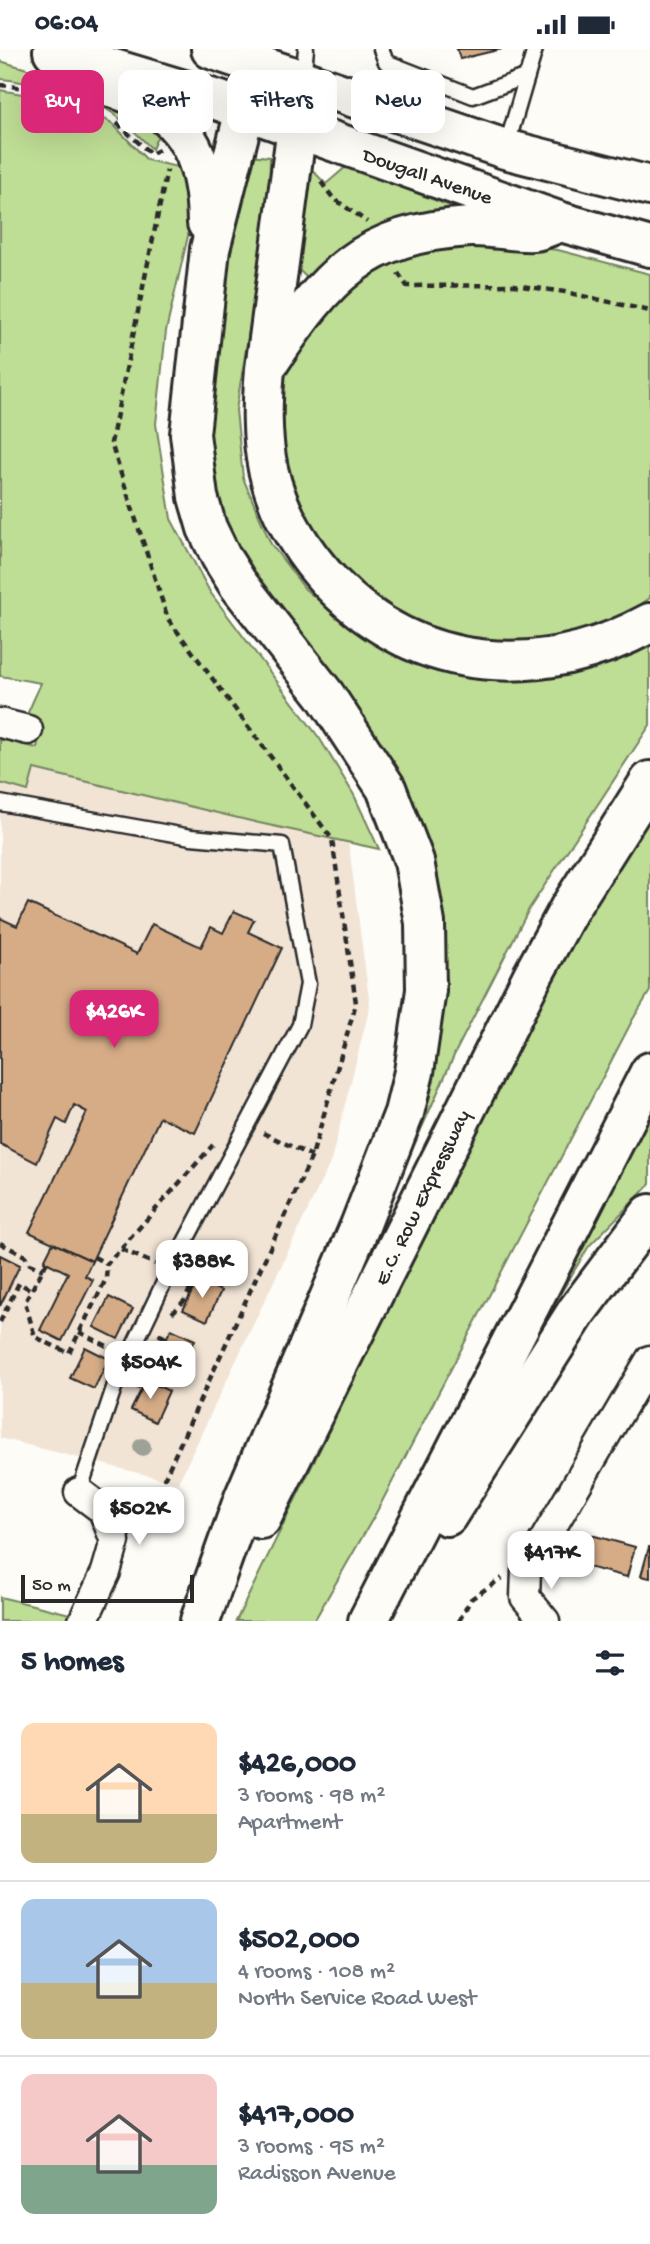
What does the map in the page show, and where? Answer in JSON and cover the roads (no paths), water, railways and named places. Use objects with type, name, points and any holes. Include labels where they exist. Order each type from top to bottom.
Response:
[{"type":"main road","points":[[211,49],[257,63],[305,65],[505,149],[650,186]]},
{"type":"main road","points":[[50,50],[74,71],[149,103],[181,131],[191,146],[206,189],[210,249]]},
{"type":"main road","name":"Dougall Avenue","points":[[50,50],[227,104]]},
{"type":"main road","points":[[255,70],[257,63]]},
{"type":"main road","points":[[200,1621],[244,1498],[326,1309],[404,1113],[421,1031],[427,955],[425,923],[414,861],[386,788],[325,695],[238,584],[207,528],[201,507],[192,465],[190,434],[210,249],[240,133]]},
{"type":"main road","points":[[297,133],[265,369],[262,415],[269,471],[283,512],[303,550],[342,594],[386,628],[436,650],[463,657],[491,661],[547,660],[598,647],[650,623]]},
{"type":"main road","name":"Dougall Avenue","points":[[312,133],[561,222],[650,247]]},
{"type":"main road","points":[[265,369],[322,289],[352,263],[367,254],[401,239],[432,230],[478,226],[535,230],[561,222]]},
{"type":"main road","name":"E.C. Row Expressway","points":[[206,1621],[267,1509],[533,975],[569,909],[650,781]]},
{"type":"main road","points":[[368,1621],[650,1072]]},
{"type":"main road","points":[[380,1621],[577,1311],[650,1214]]},
{"type":"street","points":[[0,723],[28,730]]},
{"type":"street","points":[[545,1621],[524,1597],[517,1573],[650,1360]]},
{"type":"street","points":[[79,1492],[103,1510],[115,1541],[106,1572],[83,1621]]},
{"type":"lane","points":[[382,49],[386,62],[473,96],[527,76]]},
{"type":"lane","points":[[505,149],[535,49]]},
{"type":"lane","points":[[0,803],[191,837],[282,845],[308,984],[300,1025],[169,1274],[115,1385],[79,1492]]}]
